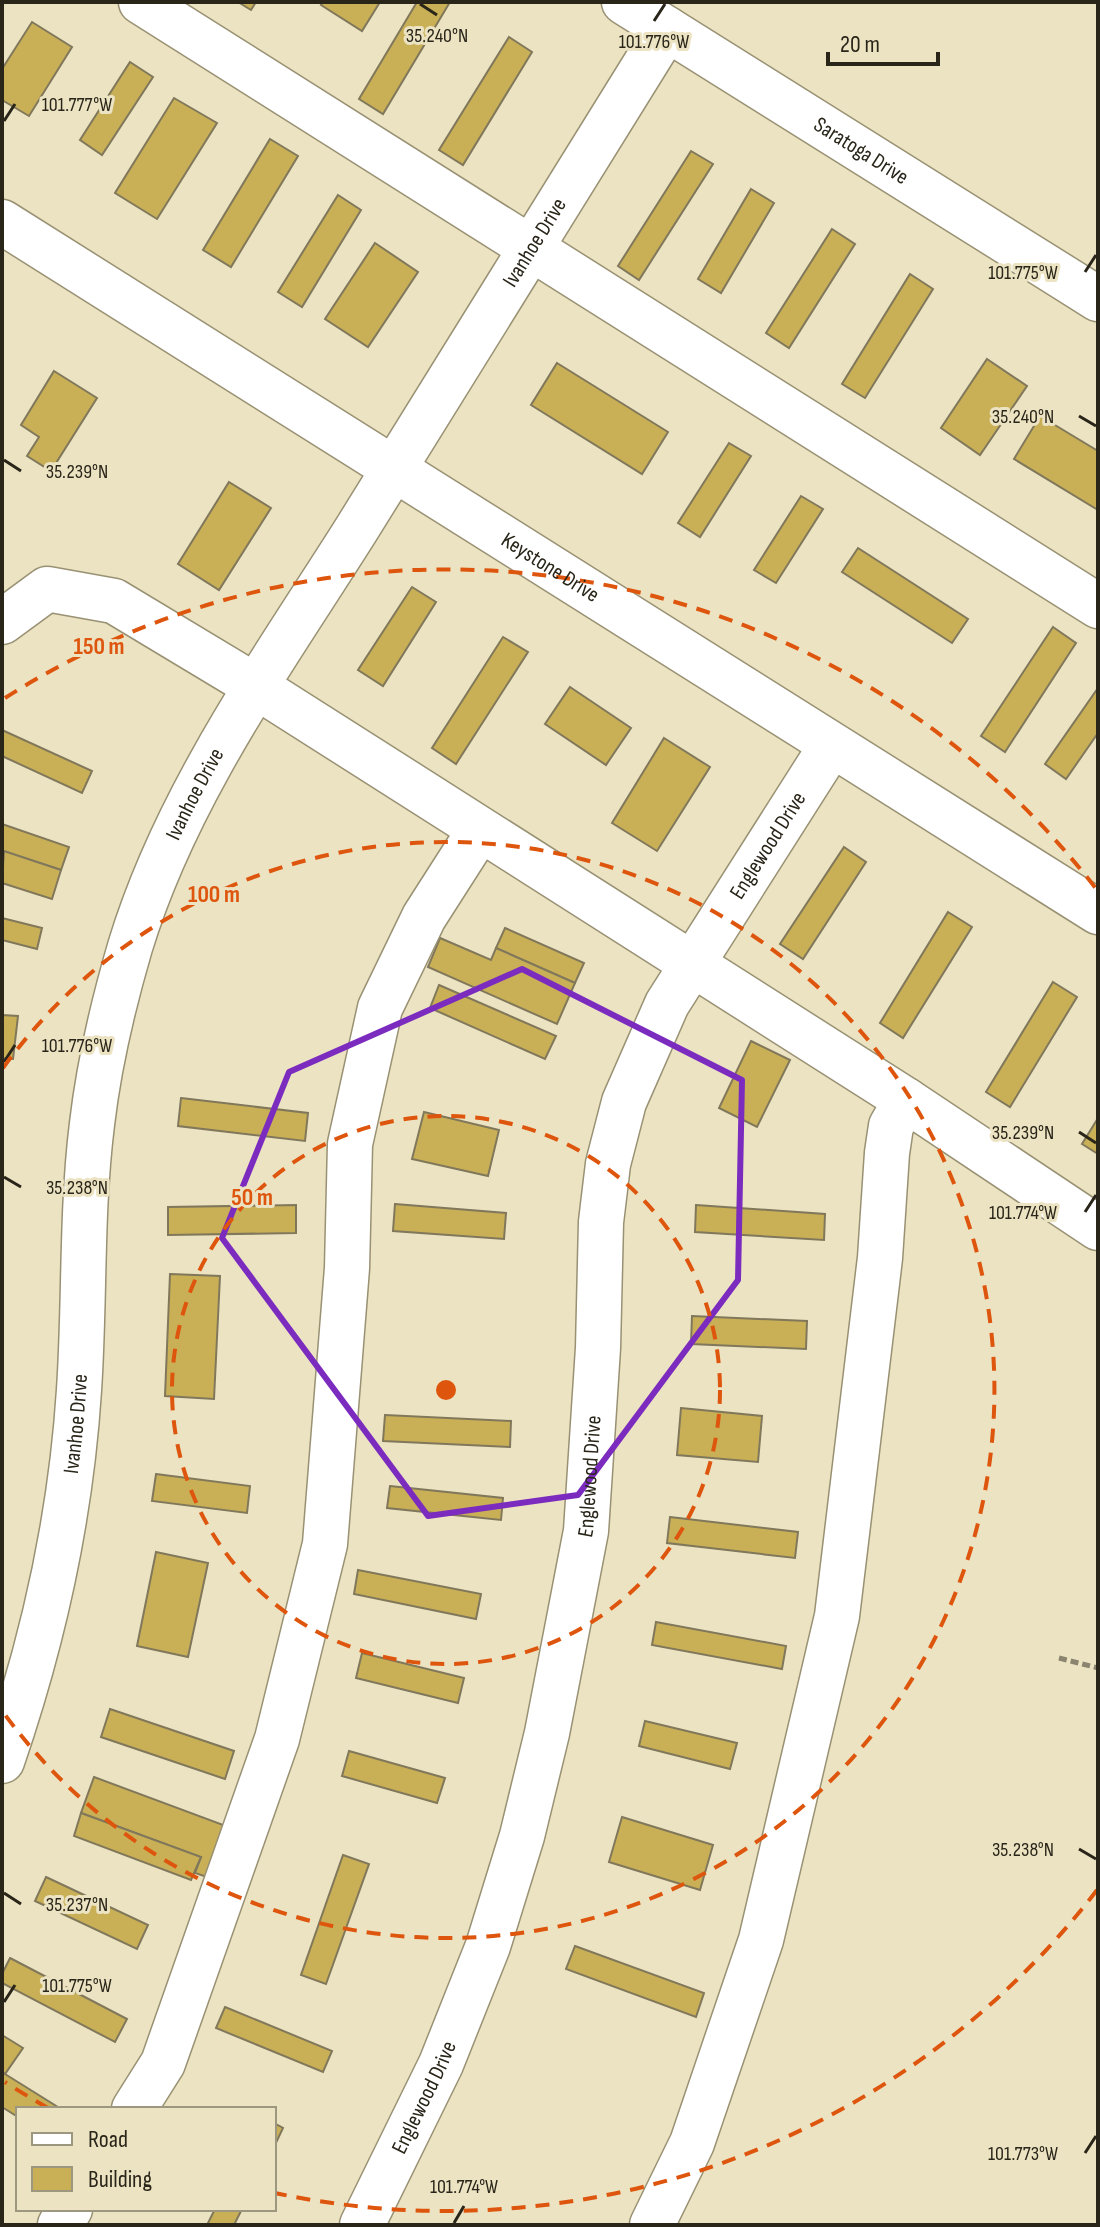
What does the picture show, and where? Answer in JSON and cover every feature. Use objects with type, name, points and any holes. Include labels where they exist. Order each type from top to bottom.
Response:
[{"type":"street","points":[[141,2],[1098,606]]},
{"type":"street","name":"Saratoga Drive","points":[[624,2],[1098,299]]},
{"type":"street","name":"Ivanhoe Drive","points":[[2,1761],[43,1622],[70,1474],[79,1391],[91,1137],[107,1035],[131,944],[171,840],[257,687],[667,29]]},
{"type":"street","name":"Keystone Drive","points":[[2,222],[1098,912]]},
{"type":"street","points":[[2,622],[47,589],[114,601],[257,687],[906,1100],[1098,1228]]},
{"type":"street","name":"Englewood Drive","points":[[362,2225],[441,2064],[488,1946],[522,1836],[568,1639],[586,1531],[598,1348],[601,1222],[608,1164],[624,1102],[645,1049],[691,964],[831,746]]},
{"type":"street","points":[[135,2107],[163,2063],[277,1739],[325,1544],[347,1268],[350,1144],[380,1008],[424,917],[479,831]]},
{"type":"street","points":[[652,2225],[692,2143],[761,1940],[837,1616],[880,1258],[887,1153],[891,1126],[906,1100]]},
{"type":"path","points":[[1059,1658],[1098,1668]]},
{"type":"highlighted area","points":[[522,969],[742,1080],[738,1280],[578,1495],[428,1516],[222,1238],[289,1072]]},
{"type":"building","points":[[238,2],[256,2],[251,10]]},
{"type":"building","points":[[323,2],[380,2],[362,31],[321,5]]},
{"type":"building","points":[[417,2],[450,2],[383,114],[359,99]]},
{"type":"building","points":[[32,22],[72,47],[29,116],[2,100],[2,69]]},
{"type":"building","points":[[509,37],[532,52],[463,165],[439,150]]},
{"type":"building","points":[[130,62],[153,77],[102,155],[80,140]]},
{"type":"building","points":[[174,98],[217,123],[157,219],[115,193]]},
{"type":"building","points":[[270,139],[298,156],[231,267],[203,250]]},
{"type":"building","points":[[691,151],[713,164],[639,280],[618,266]]},
{"type":"building","points":[[751,189],[774,203],[721,293],[698,279]]},
{"type":"building","points":[[338,195],[361,210],[302,307],[278,292]]},
{"type":"building","points":[[832,229],[855,244],[789,348],[766,333]]},
{"type":"building","points":[[375,243],[418,272],[368,347],[325,319]]},
{"type":"building","points":[[910,274],[933,289],[865,398],[842,384]]},
{"type":"building","points":[[987,359],[1027,386],[980,455],[941,428]]},
{"type":"building","points":[[557,363],[668,432],[642,474],[531,405]]},
{"type":"building","points":[[54,371],[97,398],[51,471],[27,456],[39,437],[21,425]]},
{"type":"building","points":[[1040,416],[1098,451],[1098,510],[1014,459]]},
{"type":"building","points":[[729,443],[751,456],[700,537],[678,523]]},
{"type":"building","points":[[229,482],[271,508],[219,590],[178,564]]},
{"type":"building","points":[[801,496],[823,509],[776,583],[754,570]]},
{"type":"building","points":[[858,548],[968,619],[952,643],[842,572]]},
{"type":"building","points":[[412,587],[436,602],[383,686],[358,670]]},
{"type":"building","points":[[1053,627],[1076,643],[1005,752],[981,736]]},
{"type":"building","points":[[503,637],[528,652],[456,764],[432,748]]},
{"type":"building","points":[[570,687],[631,728],[606,765],[545,724]]},
{"type":"building","points":[[1098,688],[1098,733],[1066,779],[1045,764]]},
{"type":"building","points":[[2,730],[92,771],[82,793],[2,756]]},
{"type":"building","points":[[664,738],[710,767],[657,851],[612,823]]},
{"type":"building","points":[[2,824],[69,847],[61,870],[2,851]]},
{"type":"building","points":[[844,847],[866,862],[803,959],[780,944]]},
{"type":"building","points":[[4,851],[61,870],[52,899],[2,883]]},
{"type":"building","points":[[948,912],[972,927],[903,1038],[880,1023]]},
{"type":"building","points":[[2,918],[42,928],[37,949],[2,940]]},
{"type":"building","points":[[505,928],[584,963],[575,983],[496,948]]},
{"type":"building","points":[[440,938],[491,960],[496,948],[575,983],[557,1024],[428,967]]},
{"type":"building","points":[[1053,982],[1077,997],[1010,1107],[986,1092]]},
{"type":"building","points":[[439,985],[556,1036],[545,1059],[430,1008]]},
{"type":"building","points":[[2,1015],[18,1016],[13,1059],[2,1058]]},
{"type":"building","points":[[751,1041],[790,1060],[757,1127],[719,1108]]},
{"type":"building","points":[[181,1098],[308,1113],[305,1141],[178,1126]]},
{"type":"building","points":[[424,1112],[499,1130],[488,1176],[412,1159]]},
{"type":"building","points":[[1098,1118],[1098,1154],[1082,1144]]},
{"type":"building","points":[[395,1204],[506,1213],[504,1239],[393,1231]]},
{"type":"building","points":[[296,1205],[296,1233],[168,1235],[168,1207]]},
{"type":"building","points":[[696,1205],[825,1214],[824,1240],[695,1232]]},
{"type":"building","points":[[170,1274],[220,1276],[214,1399],[165,1396]]},
{"type":"building","points":[[692,1316],[807,1321],[806,1349],[691,1344]]},
{"type":"building","points":[[681,1408],[762,1416],[758,1462],[677,1455]]},
{"type":"building","points":[[385,1415],[511,1421],[510,1447],[383,1441]]},
{"type":"building","points":[[156,1474],[250,1486],[247,1513],[152,1501]]},
{"type":"building","points":[[390,1486],[503,1498],[501,1520],[387,1508]]},
{"type":"building","points":[[670,1517],[798,1532],[795,1558],[667,1543]]},
{"type":"building","points":[[156,1552],[208,1563],[188,1657],[137,1646]]},
{"type":"building","points":[[358,1570],[481,1594],[476,1619],[354,1594]]},
{"type":"building","points":[[656,1622],[786,1646],[782,1669],[652,1645]]},
{"type":"building","points":[[362,1653],[464,1678],[458,1703],[356,1678]]},
{"type":"building","points":[[110,1709],[234,1751],[225,1779],[101,1737]]},
{"type":"building","points":[[645,1721],[737,1743],[730,1769],[639,1746]]},
{"type":"building","points":[[349,1751],[445,1778],[437,1803],[342,1776]]},
{"type":"building","points":[[94,1777],[226,1826],[207,1877],[195,1873],[201,1857],[81,1813]]},
{"type":"building","points":[[81,1813],[201,1857],[191,1880],[74,1836]]},
{"type":"building","points":[[622,1817],[713,1845],[700,1890],[609,1862]]},
{"type":"building","points":[[343,1855],[369,1864],[326,1984],[301,1975]]},
{"type":"building","points":[[46,1877],[148,1925],[137,1949],[35,1901]]},
{"type":"building","points":[[575,1946],[704,1993],[696,2017],[566,1969]]},
{"type":"building","points":[[10,1958],[127,2019],[115,2042],[2,1983],[2,1974]]},
{"type":"building","points":[[225,2007],[332,2051],[323,2072],[216,2028]]},
{"type":"building","points":[[2,2035],[23,2048],[5,2074],[2,2072]]},
{"type":"building","points":[[2,2072],[58,2107],[16,2107],[16,2116],[2,2107]]},
{"type":"building","points":[[276,2124],[283,2128],[276,2143]]},
{"type":"building","points":[[214,2211],[241,2211],[234,2225],[207,2225]]}]
